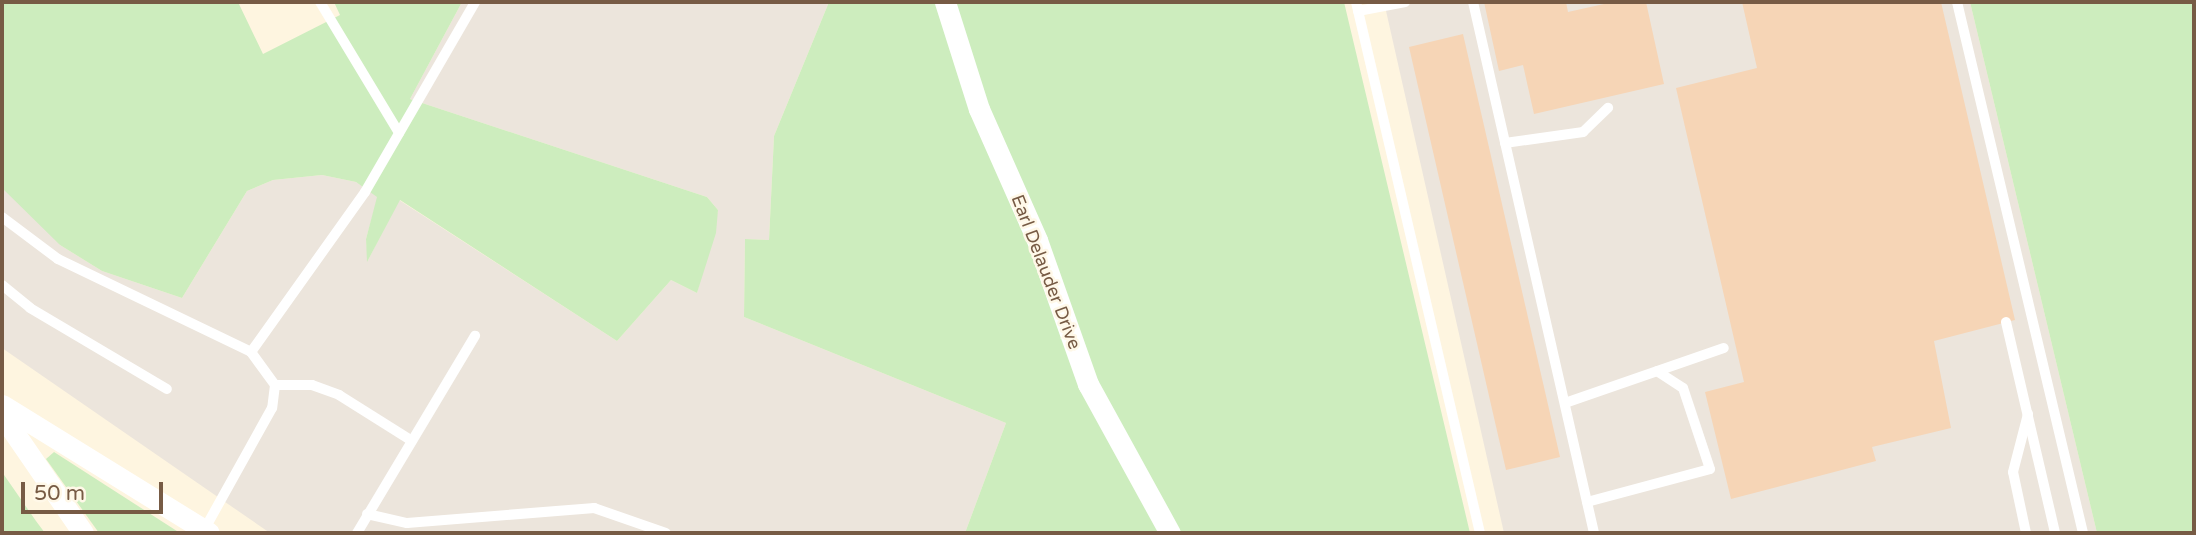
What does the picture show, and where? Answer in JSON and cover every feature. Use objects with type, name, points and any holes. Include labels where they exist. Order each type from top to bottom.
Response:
[{"type":"street","name":"Earl Delauder Drive","points":[[945,2],[979,109],[1037,240],[1088,384],[1170,533]]},
{"type":"street","points":[[2,405],[206,531]]},
{"type":"street","points":[[2,415],[83,533]]},
{"type":"lane","points":[[320,2],[399,133]]},
{"type":"lane","points":[[251,352],[365,192],[474,2]]},
{"type":"lane","points":[[1405,2],[1357,7],[1480,533]]},
{"type":"lane","points":[[1473,2],[1594,533]]},
{"type":"lane","points":[[1957,2],[2083,533]]},
{"type":"lane","points":[[1505,143],[1583,132],[1598,123],[1608,108]]},
{"type":"lane","points":[[2,217],[58,259],[251,352],[275,385],[272,408],[206,531]]},
{"type":"lane","points":[[2,285],[30,308],[167,388]]},
{"type":"lane","points":[[2006,322],[2055,533]]},
{"type":"lane","points":[[357,533],[475,336]]},
{"type":"lane","points":[[1565,403],[1724,348]]},
{"type":"lane","points":[[1587,502],[1710,470],[1683,388],[1657,371]]},
{"type":"lane","points":[[275,385],[312,385],[339,396],[412,441]]},
{"type":"lane","points":[[2026,533],[2013,472],[2028,411]]},
{"type":"lane","points":[[367,514],[407,523],[594,508],[666,533]]},
{"type":"shaded area","points":[[462,2],[829,2],[774,136],[769,240],[745,239],[744,317],[1006,423],[965,533],[270,533],[2,348],[2,132],[60,245],[102,271],[182,298],[247,191],[273,180],[322,175],[356,182],[378,196],[366,239],[368,260],[399,200],[617,341],[671,280],[697,293],[718,210],[707,197],[410,99]]},
{"type":"shaded area","points":[[1384,2],[1970,2],[2097,533],[1504,533]]},
{"type":"green space","points":[[2,2],[238,2],[263,54],[340,15],[334,2],[462,2],[410,99],[707,197],[718,210],[716,233],[697,293],[671,280],[617,341],[400,200],[367,262],[366,239],[377,197],[356,182],[322,175],[273,180],[247,191],[182,298],[102,271],[60,245],[2,188]]},
{"type":"green space","points":[[829,2],[1344,2],[1470,533],[965,533],[1006,423],[744,317],[745,239],[769,240],[774,136]]},
{"type":"green space","points":[[1970,2],[2194,2],[2194,533],[2097,533]]},
{"type":"green space","points":[[54,452],[180,533],[99,533],[46,459]]},
{"type":"green space","points":[[2,472],[36,521],[45,533],[2,533]]},
{"type":"building","points":[[1484,2],[1566,2],[1568,12],[1613,2],[1646,2],[1664,84],[1534,114],[1523,65],[1499,71]]},
{"type":"building","points":[[1742,2],[1941,2],[2015,320],[1934,341],[1951,428],[1872,447],[1876,461],[1731,499],[1705,392],[1744,382],[1676,88],[1757,68]]},
{"type":"building","points":[[1463,34],[1560,457],[1506,470],[1409,47]]}]
